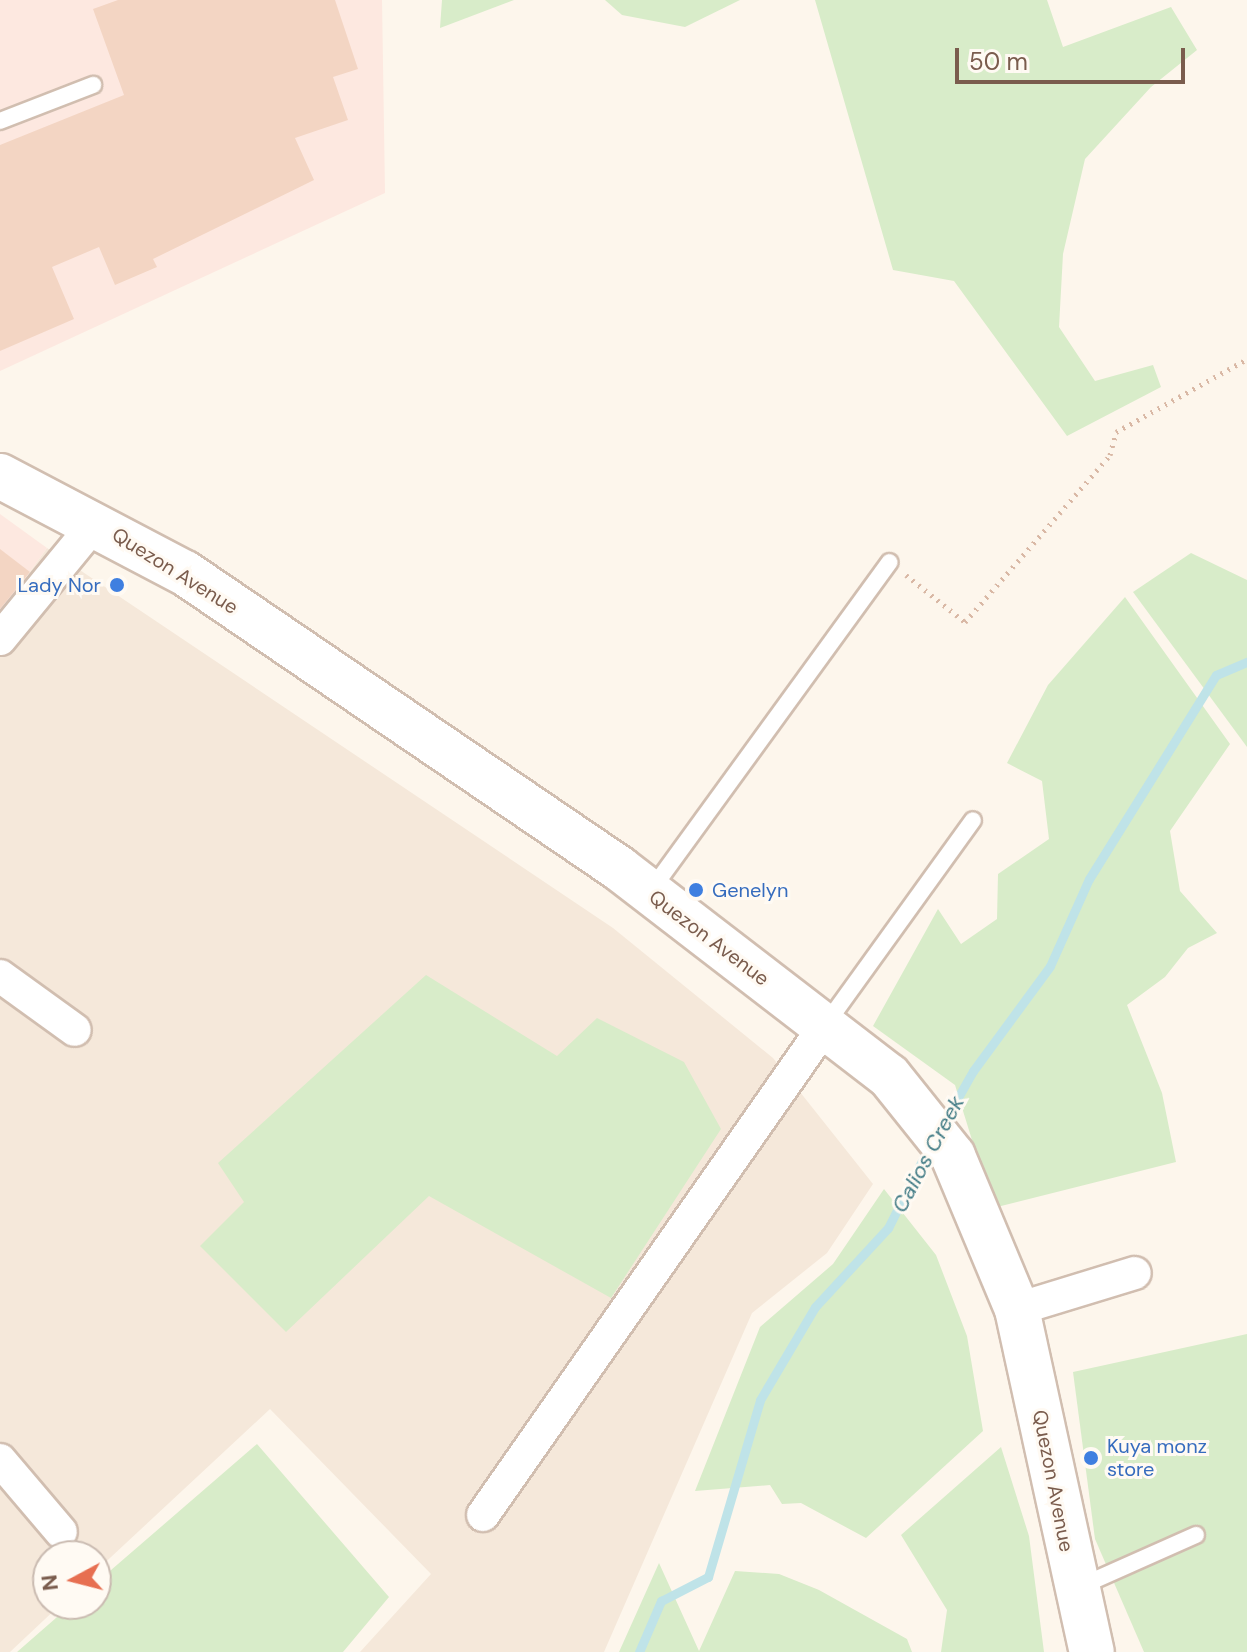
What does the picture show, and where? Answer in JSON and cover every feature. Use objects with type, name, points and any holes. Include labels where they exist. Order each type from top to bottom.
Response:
[{"type":"main road","name":"Quezon Avenue","points":[[0,476],[96,522],[185,573],[649,894],[825,1026],[917,1106],[953,1156],[1017,1309],[1074,1589],[1092,1652]]},
{"type":"street","points":[[0,639],[96,522]]},
{"type":"street","points":[[0,976],[75,1030]]},
{"type":"street","points":[[483,1515],[825,1026]]},
{"type":"street","points":[[1017,1309],[1135,1273]]},
{"type":"street","points":[[0,1460],[61,1532]]},
{"type":"lane","points":[[0,121],[93,85]]},
{"type":"lane","points":[[649,894],[890,562]]},
{"type":"lane","points":[[825,1026],[973,820]]},
{"type":"lane","points":[[1074,1589],[1196,1535]]},
{"type":"path","points":[[890,562],[965,622],[1110,455],[1116,432],[1247,359]]},
{"type":"shaded area","points":[[0,0],[382,0],[385,193],[0,371]]},
{"type":"shaded area","points":[[0,514],[47,548],[0,614]]},
{"type":"shaded area","points":[[47,548],[613,928],[773,1058],[873,1184],[827,1253],[752,1313],[604,1652],[360,1652],[431,1574],[270,1409],[112,1556],[112,1540],[32,1540],[32,1620],[44,1620],[10,1652],[0,1652],[0,614]]},
{"type":"green space","points":[[442,0],[514,0],[440,28]]},
{"type":"green space","points":[[605,0],[740,0],[685,27],[622,15]]},
{"type":"green space","points":[[815,0],[1047,0],[1063,47],[1171,7],[1197,50],[1151,87],[1085,159],[1063,254],[1059,327],[1095,381],[1153,365],[1161,387],[1067,436],[954,281],[893,270]]},
{"type":"green space","points":[[1191,553],[1247,580],[1247,747],[1133,592]]},
{"type":"green space","points":[[1125,597],[1230,744],[1170,831],[1180,891],[1217,933],[1188,948],[1165,977],[1127,1005],[1162,1093],[1176,1162],[993,1208],[955,1085],[873,1026],[938,909],[961,944],[997,919],[998,874],[1049,839],[1042,781],[1007,763],[1048,685]]},
{"type":"green space","points":[[426,975],[557,1056],[597,1018],[684,1062],[721,1129],[611,1298],[429,1196],[286,1332],[200,1246],[244,1202],[218,1163]]},
{"type":"green space","points":[[884,1189],[936,1255],[967,1336],[983,1431],[866,1538],[801,1503],[782,1504],[770,1485],[695,1491],[760,1327],[833,1264]]},
{"type":"green space","points":[[1247,1334],[1247,1652],[1144,1652],[1095,1539],[1073,1372]]},
{"type":"green space","points":[[257,1444],[389,1597],[343,1652],[17,1652],[54,1620],[112,1620],[112,1569]]},
{"type":"green space","points":[[1001,1447],[1029,1536],[1044,1652],[941,1652],[947,1610],[901,1535]]},
{"type":"green space","points":[[659,1563],[699,1651],[735,1571],[779,1574],[819,1590],[907,1639],[912,1652],[619,1652]]},
{"type":"building","points":[[118,0],[335,0],[358,69],[333,77],[348,120],[295,138],[314,180],[153,259],[157,267],[115,285],[99,247],[52,267],[74,319],[0,351],[0,145],[124,95],[93,9]]},
{"type":"building","points":[[0,549],[30,572],[0,609]]},
{"type":"waterway","name":"Calios Creek","points":[[943,1124],[973,1071],[1050,966],[1089,879],[1216,675],[1247,662]]},
{"type":"waterway","name":"Calios Creek","points":[[639,1652],[661,1601],[708,1577],[760,1400],[815,1307],[888,1228],[929,1147]]},
{"type":"place","name":"Lady Nor","points":[[117,585]]},
{"type":"place","name":"Genelyn","points":[[696,890]]},
{"type":"place","name":"Kuya monz store","points":[[1091,1458]]}]
